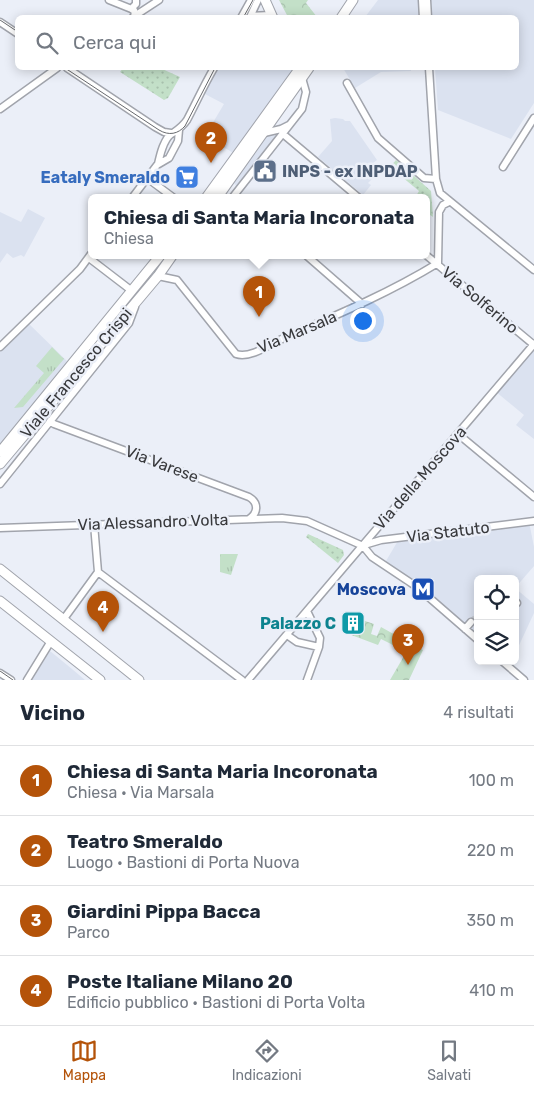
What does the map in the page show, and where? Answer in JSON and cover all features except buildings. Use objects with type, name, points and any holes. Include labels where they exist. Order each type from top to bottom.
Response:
[{"type":"main road","points":[[265,0],[272,15]]},
{"type":"main road","points":[[343,15],[353,0]]},
{"type":"main road","points":[[220,194],[264,133],[300,71]]},
{"type":"main road","points":[[209,194],[300,71]]},
{"type":"main road","name":"Viale Francesco Crispi","points":[[0,452],[158,259]]},
{"type":"main road","points":[[138,299],[170,259]]},
{"type":"main road","name":"Viale Francesco Crispi","points":[[0,464],[138,299]]},
{"type":"main road","points":[[0,569],[139,680]]},
{"type":"main road","points":[[0,601],[100,680]]},
{"type":"street","points":[[109,0],[134,10],[134,15]]},
{"type":"street","points":[[131,9],[136,4],[136,0]]},
{"type":"street","points":[[243,15],[251,0]]},
{"type":"street","points":[[251,15],[258,0]]},
{"type":"street","points":[[422,0],[423,15]]},
{"type":"street","points":[[427,0],[428,15]]},
{"type":"street","points":[[136,15],[153,1]]},
{"type":"street","points":[[0,22],[15,32]]},
{"type":"street","points":[[0,109],[54,70]]},
{"type":"street","points":[[70,70],[155,127],[164,132],[172,133],[179,130],[186,121],[213,70]]},
{"type":"street","points":[[429,70],[436,179],[440,194],[534,270]]},
{"type":"street","points":[[239,194],[302,109],[306,89],[300,71]]},
{"type":"street","points":[[347,83],[378,138],[424,178],[436,179]]},
{"type":"street","points":[[503,167],[534,118]]},
{"type":"street","points":[[264,133],[281,129],[293,122]]},
{"type":"street","points":[[135,194],[158,164],[169,158],[178,141],[179,130]]},
{"type":"street","points":[[158,164],[160,155],[172,133]]},
{"type":"street","points":[[283,134],[354,194]]},
{"type":"street","points":[[147,178],[169,194]]},
{"type":"street","points":[[438,263],[439,212],[449,202]]},
{"type":"street","points":[[0,347],[77,272],[88,258]]},
{"type":"street","name":"Via Solferino","points":[[430,258],[534,345]]},
{"type":"street","points":[[94,259],[132,291]]},
{"type":"street","points":[[310,259],[362,304]]},
{"type":"street","name":"Via Marsala","points":[[158,276],[177,280],[236,354],[243,355],[362,304],[438,263]]},
{"type":"street","name":"Viale Francesco Crispi","points":[[0,484],[129,322],[138,299]]},
{"type":"street","name":"Via della Moscova","points":[[248,680],[534,345]]},
{"type":"street","name":"Via Varese","points":[[50,421],[250,497],[256,503],[256,510],[250,519]]},
{"type":"street","points":[[458,434],[534,497]]},
{"type":"street","name":"Via Alessandro Volta","points":[[0,528],[282,518],[306,521],[363,546]]},
{"type":"street","name":"Via Statuto","points":[[363,546],[381,540],[534,521]]},
{"type":"street","points":[[63,620],[98,572],[94,524]]},
{"type":"street","points":[[363,546],[372,557],[417,588],[474,637]]},
{"type":"street","points":[[98,572],[239,678]]},
{"type":"street","points":[[307,611],[320,638],[319,647],[307,680]]},
{"type":"street","points":[[464,629],[471,622]]},
{"type":"street","points":[[287,635],[297,642],[319,647]]},
{"type":"street","points":[[27,680],[51,641]]},
{"type":"street","points":[[507,665],[524,680]]},
{"type":"street","points":[[0,673],[10,680]]},
{"type":"shaded area","points":[[378,0],[418,0],[419,15],[367,15]]},
{"type":"shaded area","points":[[431,0],[534,0],[534,103],[511,139],[438,110],[435,70],[519,70],[519,15],[432,15]]},
{"type":"shaded area","points":[[218,70],[295,70],[235,154],[205,136],[224,104],[203,93]]},
{"type":"shaded area","points":[[344,70],[411,70],[381,72],[355,88]]},
{"type":"shaded area","points":[[330,119],[350,121],[377,160],[368,167],[376,175],[368,183],[371,185],[364,194],[318,157],[332,141]]},
{"type":"shaded area","points":[[274,133],[277,136],[237,187],[233,182],[265,137],[268,134]]},
{"type":"shaded area","points":[[28,209],[45,218],[24,257],[21,255],[13,258],[7,253],[0,263],[0,212],[21,222]]},
{"type":"shaded area","points":[[26,321],[71,365],[0,451],[0,347]]},
{"type":"shaded area","points":[[534,346],[534,439],[516,425],[524,415],[495,391]]},
{"type":"shaded area","points":[[529,522],[534,547],[534,566],[519,583],[519,575],[474,575],[474,637],[406,581],[386,561],[399,539]]},
{"type":"shaded area","points":[[519,591],[534,604],[534,613],[519,645]]},
{"type":"shaded area","points":[[50,651],[72,669],[85,680],[32,680]]},
{"type":"green space","points":[[279,0],[308,0],[306,3],[315,15],[287,15]]},
{"type":"green space","points":[[122,70],[164,70],[180,77],[168,98],[164,100],[120,72]]},
{"type":"green space","points":[[396,160],[431,191],[433,217],[430,215],[430,194],[417,194],[419,191],[390,167]]},
{"type":"green space","points":[[52,347],[64,359],[23,407],[14,408],[44,373],[36,366]]},
{"type":"green space","points":[[308,534],[343,550],[344,555],[338,563],[306,537]]},
{"type":"green space","points":[[220,554],[238,554],[231,575],[220,572]]},
{"type":"green space","points":[[362,620],[374,624],[371,634],[377,636],[381,627],[399,637],[395,646],[381,639],[378,645],[346,633],[348,627],[358,630]]},
{"type":"green space","points":[[411,644],[423,650],[409,680],[390,680]]},
{"type":"tunnel","points":[[471,622],[474,619]]},
{"type":"tram line","points":[[245,15],[253,0]]},
{"type":"tram line","points":[[0,20],[15,30]]},
{"type":"tram line","points":[[68,70],[159,130],[170,133],[179,131],[185,126],[214,70]]},
{"type":"tram line","points":[[0,671],[13,680]]},
{"type":"place","name":"Teatro Smeraldo","points":[[211,163]]},
{"type":"place","name":"INPS - ex INPDAP","points":[[265,171]]},
{"type":"place","name":"Eataly Smeraldo","points":[[187,177]]},
{"type":"place","name":"Chiesa di Santa Maria Incoronata","points":[[259,317]]},
{"type":"place","name":"Moscova","points":[[423,589]]},
{"type":"place","name":"Palazzo C","points":[[353,623]]},
{"type":"place","name":"Poste Italiane Milano 20","points":[[103,632]]},
{"type":"place","name":"Giardini Pippa Bacca","points":[[408,665]]}]
